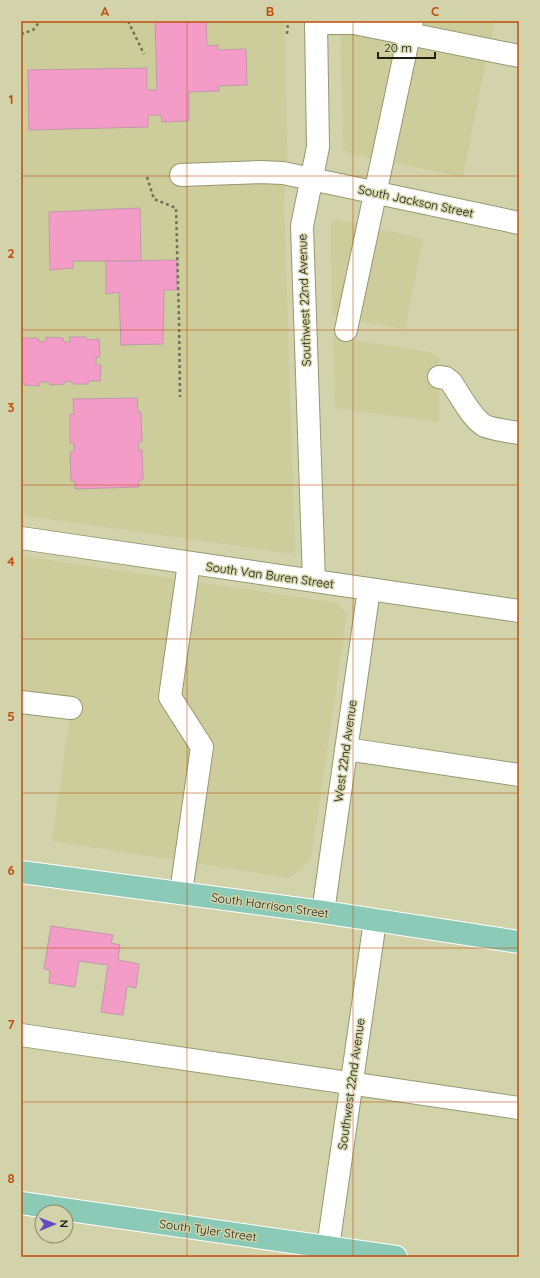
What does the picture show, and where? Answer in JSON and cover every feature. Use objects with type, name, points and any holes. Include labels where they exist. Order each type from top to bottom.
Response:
[{"type":"main road","name":"South Harrison Street","points":[[21,872],[181,892],[519,942]]},
{"type":"main road","name":"South Tyler Street","points":[[21,1203],[386,1256]]},
{"type":"street","points":[[316,22],[354,23],[411,28],[519,56]]},
{"type":"street","name":"Southwest 22nd Avenue","points":[[314,581],[302,226],[318,147],[319,132],[316,22]]},
{"type":"street","points":[[346,330],[411,28]]},
{"type":"street","name":"South Jackson Street","points":[[181,175],[272,172],[519,222]]},
{"type":"street","points":[[439,377],[446,378],[451,382],[475,417],[484,425],[495,429],[519,433]]},
{"type":"street","name":"South Van Buren Street","points":[[21,538],[519,612]]},
{"type":"street","points":[[181,892],[202,747],[170,697],[189,563]]},
{"type":"street","name":"West 22nd Avenue","points":[[323,912],[369,590]]},
{"type":"street","points":[[21,702],[71,708]]},
{"type":"street","points":[[346,749],[519,775]]},
{"type":"street","name":"Southwest 22nd Avenue","points":[[328,1247],[375,920]]},
{"type":"street","points":[[21,1036],[519,1108]]},
{"type":"path","points":[[21,34],[33,30],[40,21]]},
{"type":"path","points":[[128,21],[144,54]]},
{"type":"path","points":[[287,34],[288,21]]},
{"type":"path","points":[[147,177],[154,199],[176,208],[180,397]]},
{"type":"shaded area","points":[[21,21],[285,21],[287,157],[284,205],[295,551],[292,554],[21,515]]},
{"type":"shaded area","points":[[405,21],[494,21],[491,40]]},
{"type":"shaded area","points":[[340,30],[486,61],[463,177],[347,153],[343,149]]},
{"type":"shaded area","points":[[336,219],[423,239],[405,329],[332,316],[331,225]]},
{"type":"shaded area","points":[[333,337],[430,352],[439,357],[439,422],[335,408]]},
{"type":"shaded area","points":[[21,556],[338,603],[347,615],[311,860],[289,878],[52,841],[71,708],[21,695]]},
{"type":"building","points":[[155,21],[206,21],[207,46],[218,45],[218,50],[246,49],[247,85],[218,86],[219,91],[189,92],[189,121],[162,122],[161,115],[148,115],[148,127],[29,130],[28,70],[147,68],[147,90],[157,90]]},
{"type":"building","points":[[140,208],[141,261],[73,261],[73,268],[50,270],[49,212]]},
{"type":"building","points":[[177,260],[177,290],[164,290],[163,344],[121,345],[119,292],[106,294],[106,261]]},
{"type":"building","points":[[46,337],[63,338],[64,342],[71,342],[69,337],[86,337],[87,340],[99,339],[100,357],[96,357],[96,365],[101,365],[100,381],[88,381],[88,384],[73,384],[72,382],[65,381],[64,384],[50,385],[49,382],[40,382],[39,386],[24,385],[24,382],[21,382],[21,338],[38,338],[39,342],[46,341]]},
{"type":"building","points":[[137,398],[138,412],[141,412],[142,442],[138,442],[139,450],[142,450],[143,480],[139,480],[139,487],[75,489],[75,481],[71,481],[70,452],[74,452],[74,443],[70,443],[70,414],[74,414],[73,399]]},
{"type":"building","points":[[51,926],[113,935],[111,943],[120,945],[118,960],[139,964],[136,988],[127,986],[123,1015],[101,1012],[108,965],[79,961],[75,987],[49,983],[50,970],[44,969]]}]
